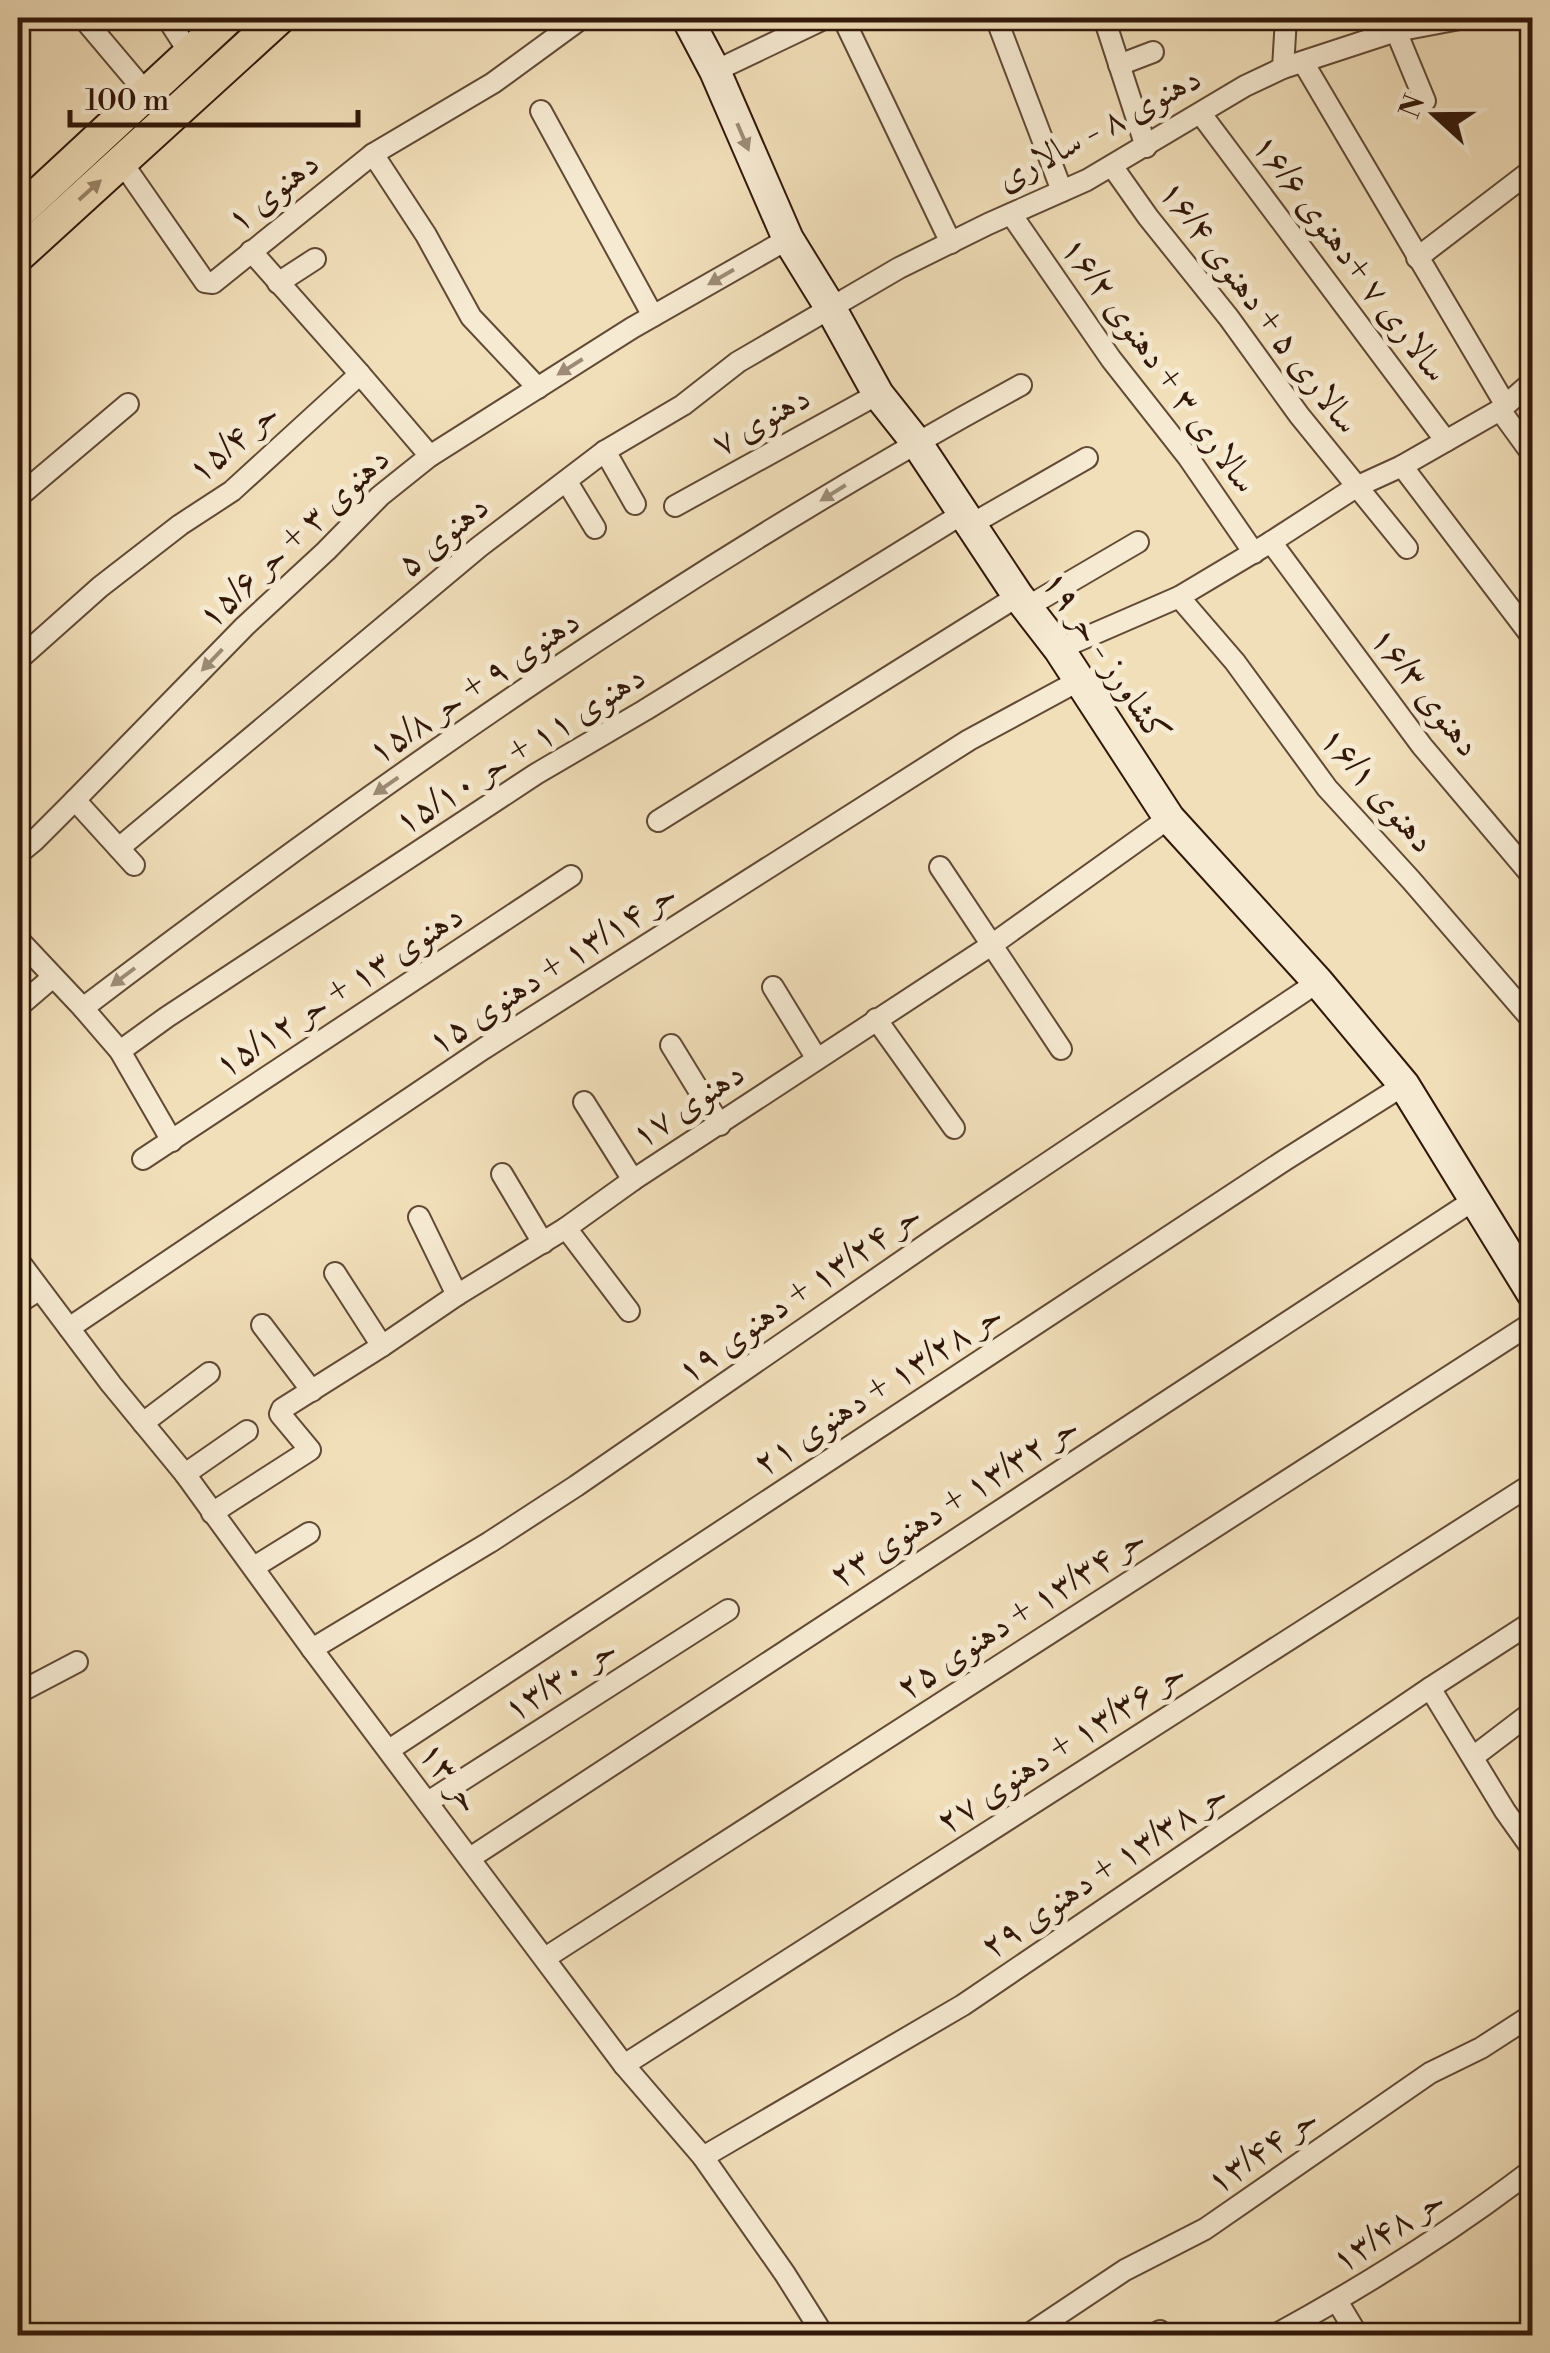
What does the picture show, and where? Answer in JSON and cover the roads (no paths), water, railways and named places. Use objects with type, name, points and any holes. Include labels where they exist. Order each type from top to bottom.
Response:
[{"type":"main road","points":[[19,209],[228,18]]},
{"type":"main road","points":[[18,256],[279,18]]},
{"type":"street","points":[[84,18],[148,94]]},
{"type":"street","points":[[166,18],[190,52]]},
{"type":"street","name":"دهنوی ۱","points":[[121,161],[204,282],[212,283],[373,154],[494,83],[582,18]]},
{"type":"street","name":"کشاورز - حر ۱۹","points":[[687,18],[715,71],[788,239],[878,394],[916,442],[966,520],[1059,649],[1169,818],[1318,982],[1404,1085],[1532,1293]]},
{"type":"street","points":[[715,71],[826,18]]},
{"type":"street","points":[[843,18],[951,243]]},
{"type":"street","points":[[996,18],[1062,191]]},
{"type":"street","points":[[1104,18],[1146,146]]},
{"type":"street","points":[[1286,18],[1293,65],[1418,258],[1532,454]]},
{"type":"street","name":"دهنوی ۸ - سالاری","points":[[830,306],[899,268],[1112,166],[1245,86],[1293,65],[1396,31],[1465,18]]},
{"type":"street","points":[[1396,31],[1425,101]]},
{"type":"street","points":[[1120,65],[1153,52]]},
{"type":"street","points":[[542,111],[653,316]]},
{"type":"street","name":"سالاری ۷ +دهنوی ۱۶/۶","points":[[1201,114],[1446,441]]},
{"type":"street","points":[[373,154],[426,235],[471,317],[538,388]]},
{"type":"street","name":"سالاری ۵ + دهنوی ۱۶/۴","points":[[1112,166],[1299,415],[1407,548]]},
{"type":"street","points":[[1418,258],[1529,178]]},
{"type":"street","name":"سالاری ۳ + دهنوی ۱۶/۲","points":[[1011,214],[1111,359],[1263,548]]},
{"type":"street","name":"دهنوی ۳ + حر ۱۵/۶","points":[[18,854],[76,800],[244,626],[380,496],[430,456],[653,316],[788,239]]},
{"type":"street","points":[[251,250],[430,456]]},
{"type":"street","points":[[278,283],[315,260]]},
{"type":"street","name":"دهنوی ۵","points":[[119,848],[464,559],[605,452],[682,405],[738,362],[830,306]]},
{"type":"street","name":"حر ۱۵/۴","points":[[18,660],[100,587],[232,491],[360,374]]},
{"type":"street","points":[[1059,649],[1179,597],[1356,487],[1402,466],[1503,407],[1532,382]]},
{"type":"street","name":"دهنوی ۹ + حر ۱۵/۸","points":[[83,1008],[227,898],[498,706],[685,584],[916,442],[1022,384]]},
{"type":"street","name":"دهنوی ۷","points":[[675,506],[878,394]]},
{"type":"street","points":[[18,497],[128,404]]},
{"type":"street","points":[[605,452],[635,504]]},
{"type":"street","name":"دهنوی ۱۱ + حر ۱۵/۱۰","points":[[120,1052],[183,1006],[536,774],[966,520],[1087,458]]},
{"type":"street","points":[[1402,466],[1532,636]]},
{"type":"street","points":[[568,482],[595,528]]},
{"type":"street","points":[[658,820],[1023,601],[1138,542]]},
{"type":"street","name":"دهنوی ۱۶/۳","points":[[1263,548],[1532,876]]},
{"type":"street","name":"دهنوی ۱۶/۱","points":[[1179,597],[1235,662],[1326,788],[1532,1020]]},
{"type":"street","name":"حر ۱۳/۱۴ + دهنوی ۱۵","points":[[69,1328],[483,1049],[969,740],[1080,680]]},
{"type":"street","points":[[76,800],[134,865]]},
{"type":"street","name":"دهنوی ۱۷","points":[[212,1513],[310,1450],[280,1414],[282,1409],[566,1228],[632,1180],[993,944],[1169,818]]},
{"type":"street","points":[[940,867],[1061,1049]]},
{"type":"street","name":"دهنوی ۱۳ + حر ۱۵/۱۲","points":[[144,1159],[571,876]]},
{"type":"street","points":[[18,938],[120,1052],[172,1141]]},
{"type":"street","points":[[18,1007],[52,978]]},
{"type":"street","name":"حر ۱۳/۲۴ + دهنوی ۱۹","points":[[312,1649],[576,1486],[1318,982]]},
{"type":"street","points":[[773,987],[817,1059]]},
{"type":"street","points":[[876,1020],[954,1128]]},
{"type":"street","points":[[672,1045],[720,1124]]},
{"type":"street","name":"حر ۱۳/۲۸ + دهنوی ۲۱","points":[[389,1750],[1404,1085]]},
{"type":"street","points":[[584,1102],[632,1180]]},
{"type":"street","points":[[502,1174],[543,1242]]},
{"type":"street","name":"حر ۱۳/۳۲ + دهنوی ۲۳","points":[[470,1858],[1474,1200]]},
{"type":"street","points":[[419,1217],[457,1295]]},
{"type":"street","points":[[566,1228],[629,1311]]},
{"type":"street","name":"حر ۱۳","points":[[18,1260],[185,1474],[624,2065],[703,2157],[824,2336]]},
{"type":"street","points":[[335,1273],[382,1346]]},
{"type":"street","points":[[18,1303],[39,1290]]},
{"type":"street","name":"حر ۱۳/۳۴ + دهنوی ۲۵","points":[[545,1958],[1532,1324]]},
{"type":"street","points":[[262,1326],[312,1391]]},
{"type":"street","points":[[143,1423],[209,1373]]},
{"type":"street","points":[[185,1474],[247,1430]]},
{"type":"street","name":"حر ۱۳/۳۶ + دهنوی ۲۷","points":[[624,2065],[1532,1484]]},
{"type":"street","points":[[254,1567],[310,1533]]},
{"type":"street","name":"حر ۱۳/۳۰","points":[[428,1802],[728,1610]]},
{"type":"street","name":"حر ۱۳/۳۸ + دهنوی ۲۹","points":[[703,2157],[963,2005],[1532,1622]]},
{"type":"street","points":[[18,1694],[77,1662]]},
{"type":"street","points":[[1430,1688],[1532,1849]]},
{"type":"street","points":[[1473,1757],[1532,1712]]},
{"type":"street","name":"حر ۱۳/۴۴","points":[[1026,2336],[1125,2270],[1205,2229],[1430,2073],[1480,2048],[1532,2014]]},
{"type":"street","name":"حر ۱۳/۴۸","points":[[1273,2336],[1337,2301],[1488,2204],[1532,2170]]},
{"type":"street","points":[[1337,2301],[1358,2336]]}]
